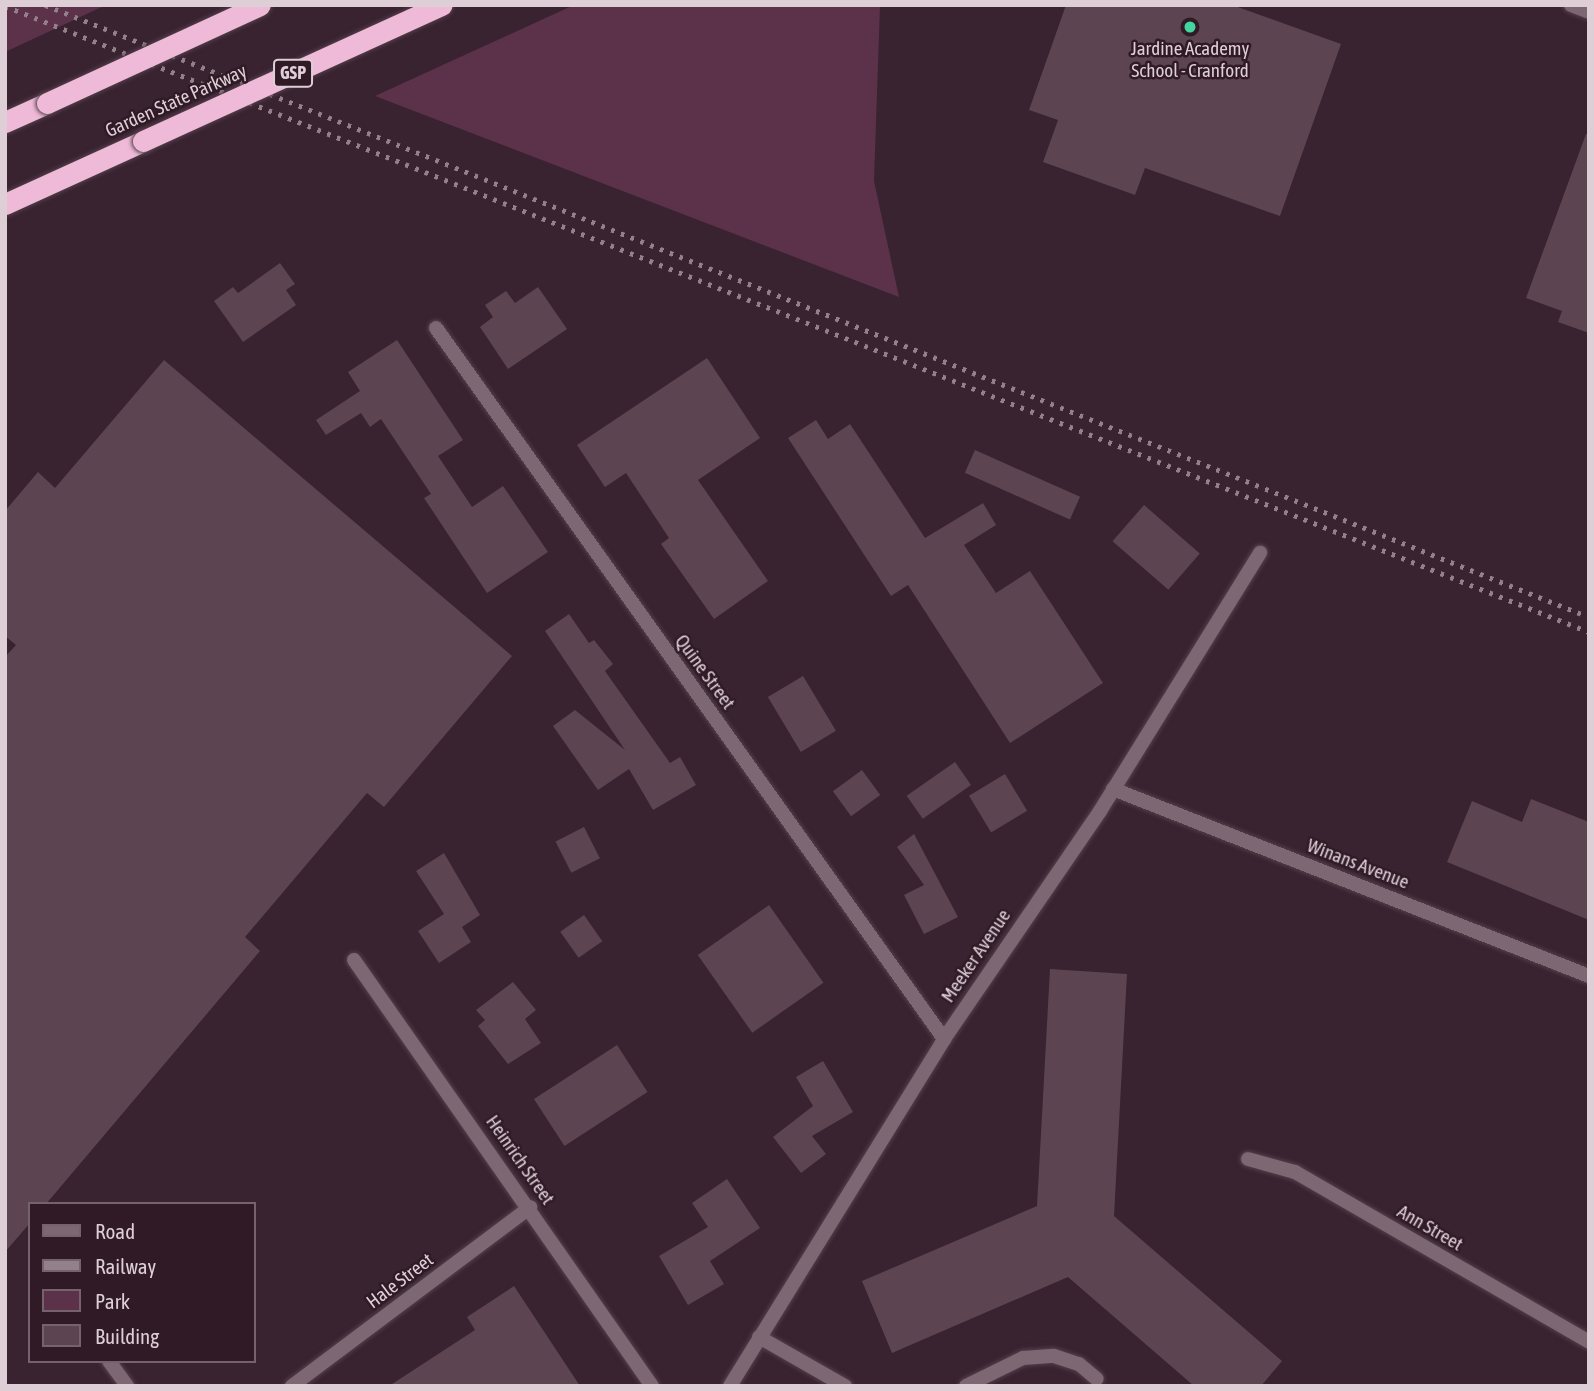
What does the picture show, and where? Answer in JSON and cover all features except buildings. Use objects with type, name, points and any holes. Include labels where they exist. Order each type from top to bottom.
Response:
[{"type":"highway","points":[[5,122],[260,5]]},
{"type":"highway","name":"Garden State Parkway","points":[[5,204],[442,5]]},
{"type":"street","points":[[1571,5],[1589,12]]},
{"type":"street","name":"Quine Street","points":[[436,328],[943,1039]]},
{"type":"street","name":"Meeker Avenue","points":[[730,1386],[943,1039],[1113,789],[1260,553]]},
{"type":"street","name":"Winans Avenue","points":[[1113,789],[1589,976]]},
{"type":"street","name":"Heinrich Street","points":[[354,960],[530,1207],[652,1386]]},
{"type":"street","name":"Ann Street","points":[[1248,1159],[1295,1172],[1589,1342]]},
{"type":"street","name":"Hale Street","points":[[292,1386],[530,1207]]},
{"type":"street","points":[[759,1337],[845,1386]]},
{"type":"street","points":[[967,1386],[1023,1358],[1054,1356],[1079,1364],[1097,1379]]},
{"type":"street","points":[[110,1363],[127,1386]]},
{"type":"green space","points":[[5,5],[106,5],[5,52]]},
{"type":"green space","points":[[574,5],[880,5],[874,181],[899,297],[375,96]]},
{"type":"railway","points":[[45,5],[1589,617]]},
{"type":"railway","points":[[5,6],[1589,632]]},
{"type":"place","name":"Jardine Academy School - Cranford","points":[[1190,27]]}]
